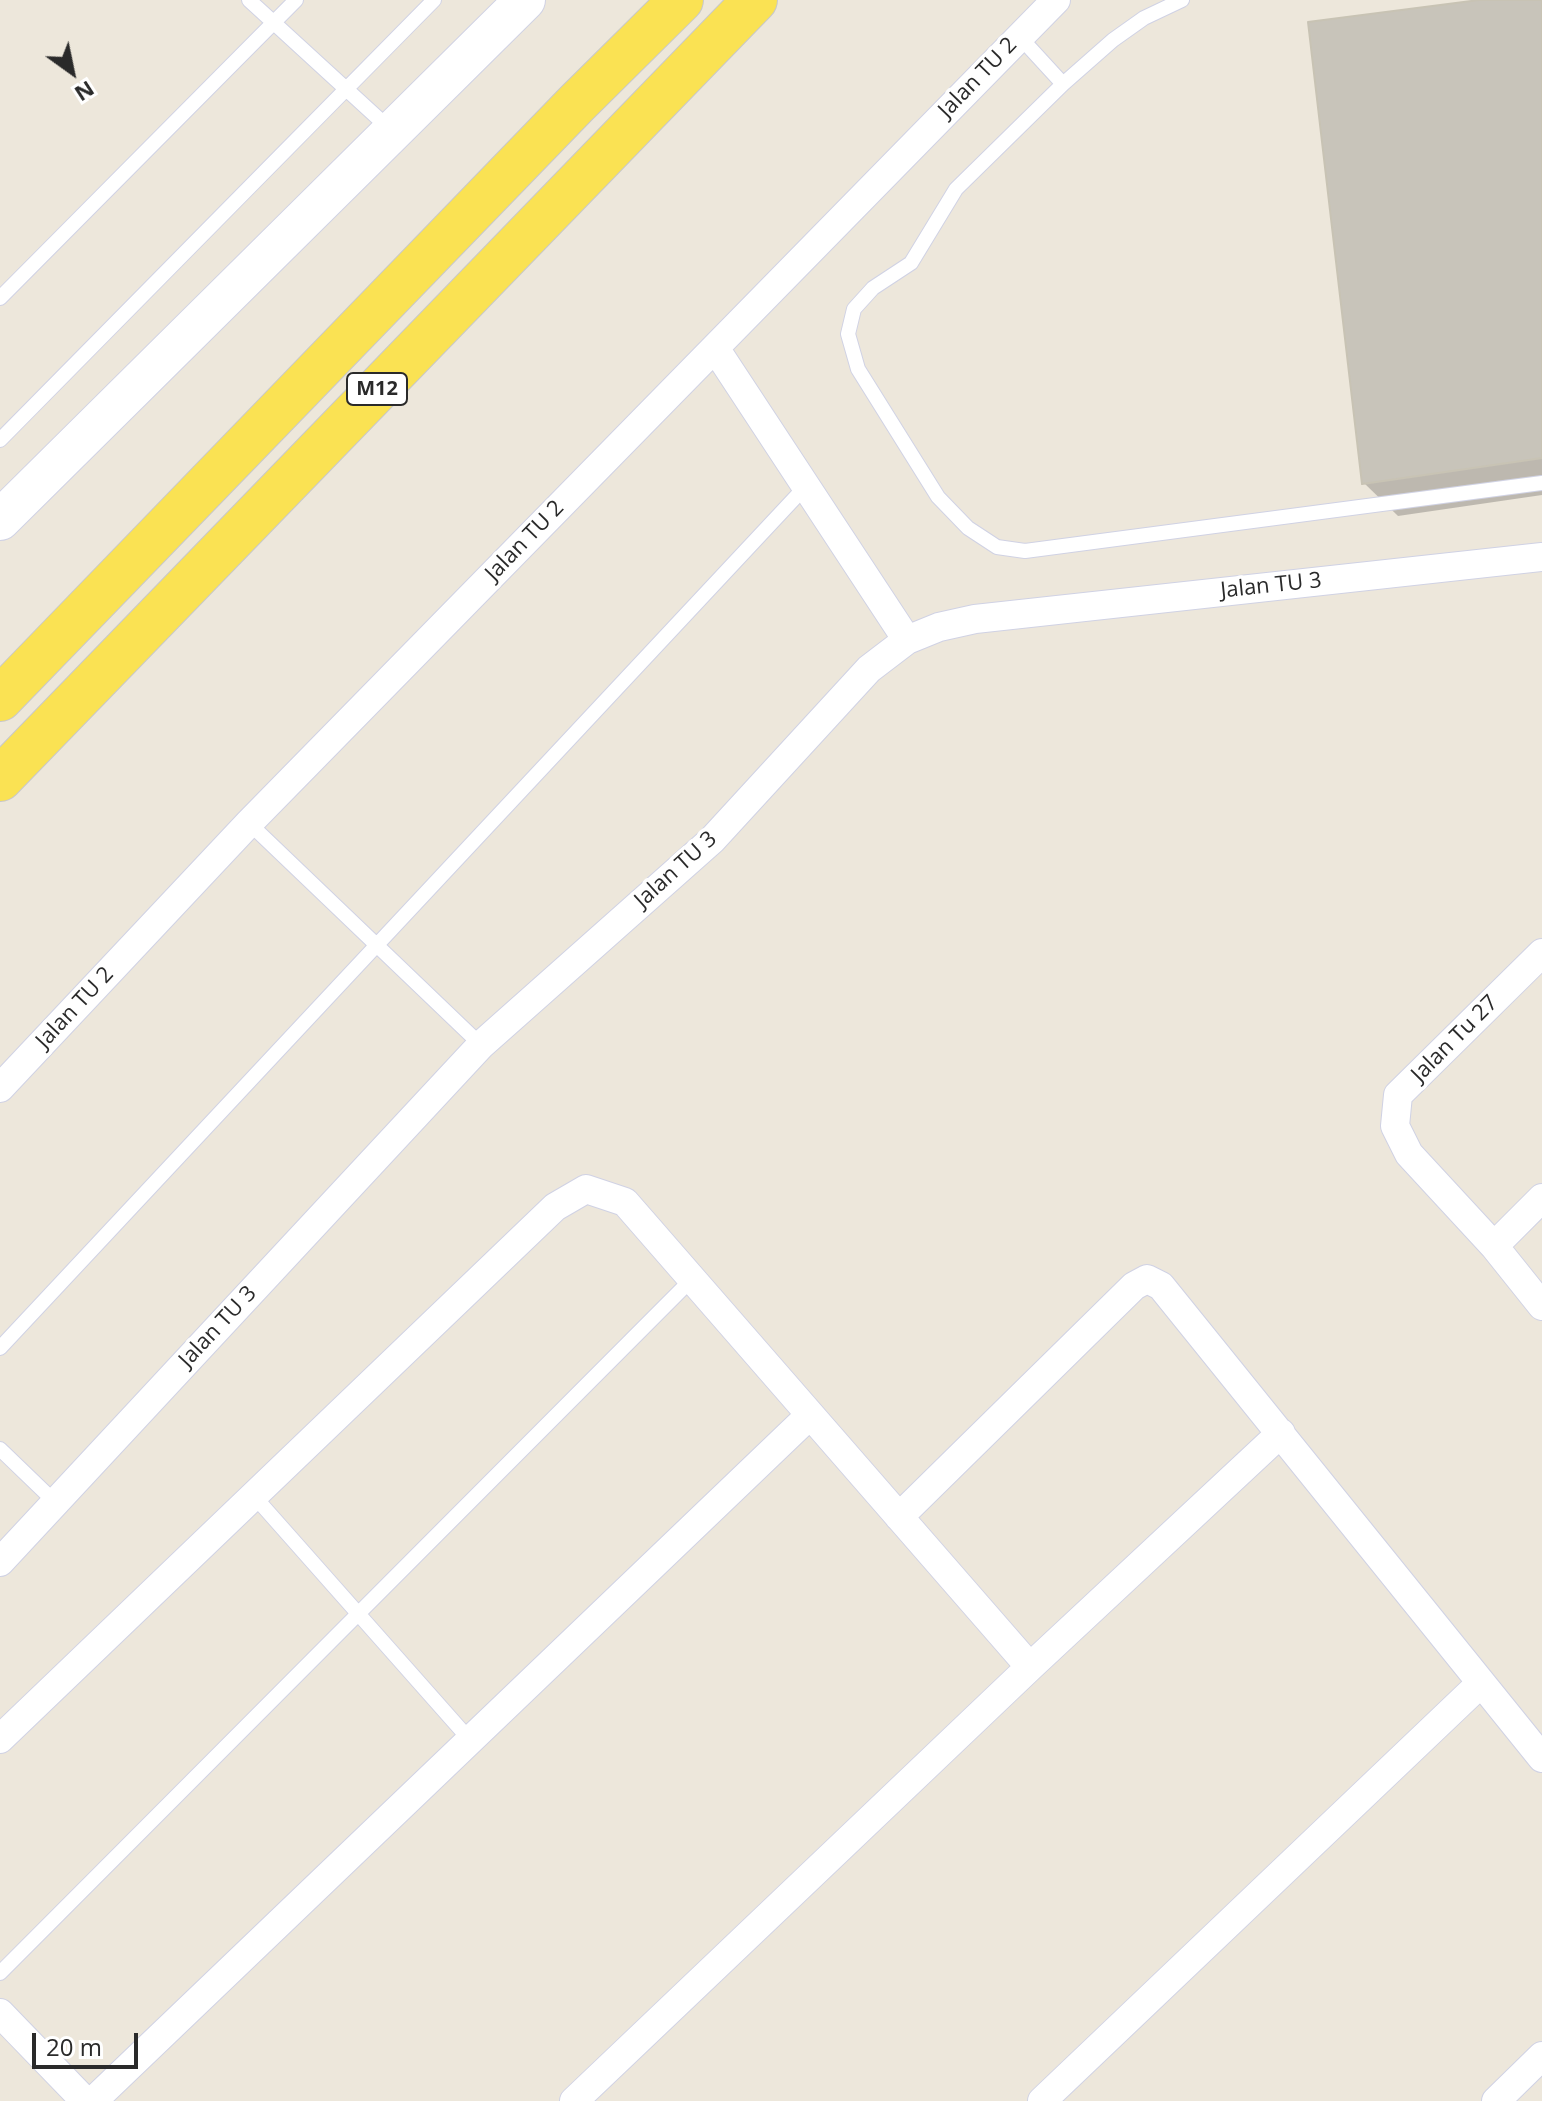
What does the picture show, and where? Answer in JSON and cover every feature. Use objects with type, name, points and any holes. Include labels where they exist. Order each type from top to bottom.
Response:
[{"type":"main road","name":"M12","points":[[0,699],[576,104],[681,0]]},
{"type":"main road","name":"M12","points":[[0,779],[755,0]]},
{"type":"street","points":[[0,520],[525,0]]},
{"type":"street","name":"Jalan TU 2","points":[[0,1088],[249,823],[1056,0]]},
{"type":"street","points":[[715,348],[907,640]]},
{"type":"street","name":"Jalan TU 3","points":[[0,1562],[481,1045],[712,840],[869,669],[907,640],[939,627],[975,619],[1542,557]]},
{"type":"street","name":"Jalan Tu 27","points":[[1542,953],[1398,1095],[1395,1126],[1409,1154],[1494,1246],[1542,1306]]},
{"type":"street","points":[[0,1739],[555,1207],[586,1189],[625,1202],[1030,1667]]},
{"type":"street","points":[[1494,1246],[1542,1198]]},
{"type":"street","points":[[899,1517],[1134,1286],[1147,1279],[1161,1286],[1542,1758]]},
{"type":"street","points":[[93,2101],[810,1415]]},
{"type":"street","points":[[574,2101],[1281,1433]]},
{"type":"street","points":[[1042,2101],[1481,1683]]},
{"type":"street","points":[[0,2013],[85,2101]]},
{"type":"street","points":[[1496,2101],[1542,2056]]},
{"type":"lane","points":[[249,0],[392,131]]},
{"type":"lane","points":[[0,298],[296,0]]},
{"type":"lane","points":[[0,440],[434,0]]},
{"type":"lane","points":[[1182,0],[1144,18],[1113,40],[1063,84],[956,189],[911,263],[873,288],[854,309],[848,334],[858,369],[938,497],[968,528],[997,547],[1025,551],[1542,483]]},
{"type":"lane","points":[[1019,36],[1063,84]]},
{"type":"lane","points":[[0,1348],[806,486]]},
{"type":"lane","points":[[249,823],[481,1045]]},
{"type":"lane","points":[[0,1973],[692,1279]]},
{"type":"lane","points":[[0,1449],[55,1502]]},
{"type":"lane","points":[[254,1496],[470,1740]]},
{"type":"building","points":[[1479,0],[1542,0],[1542,458],[1362,484],[1308,22]]}]
